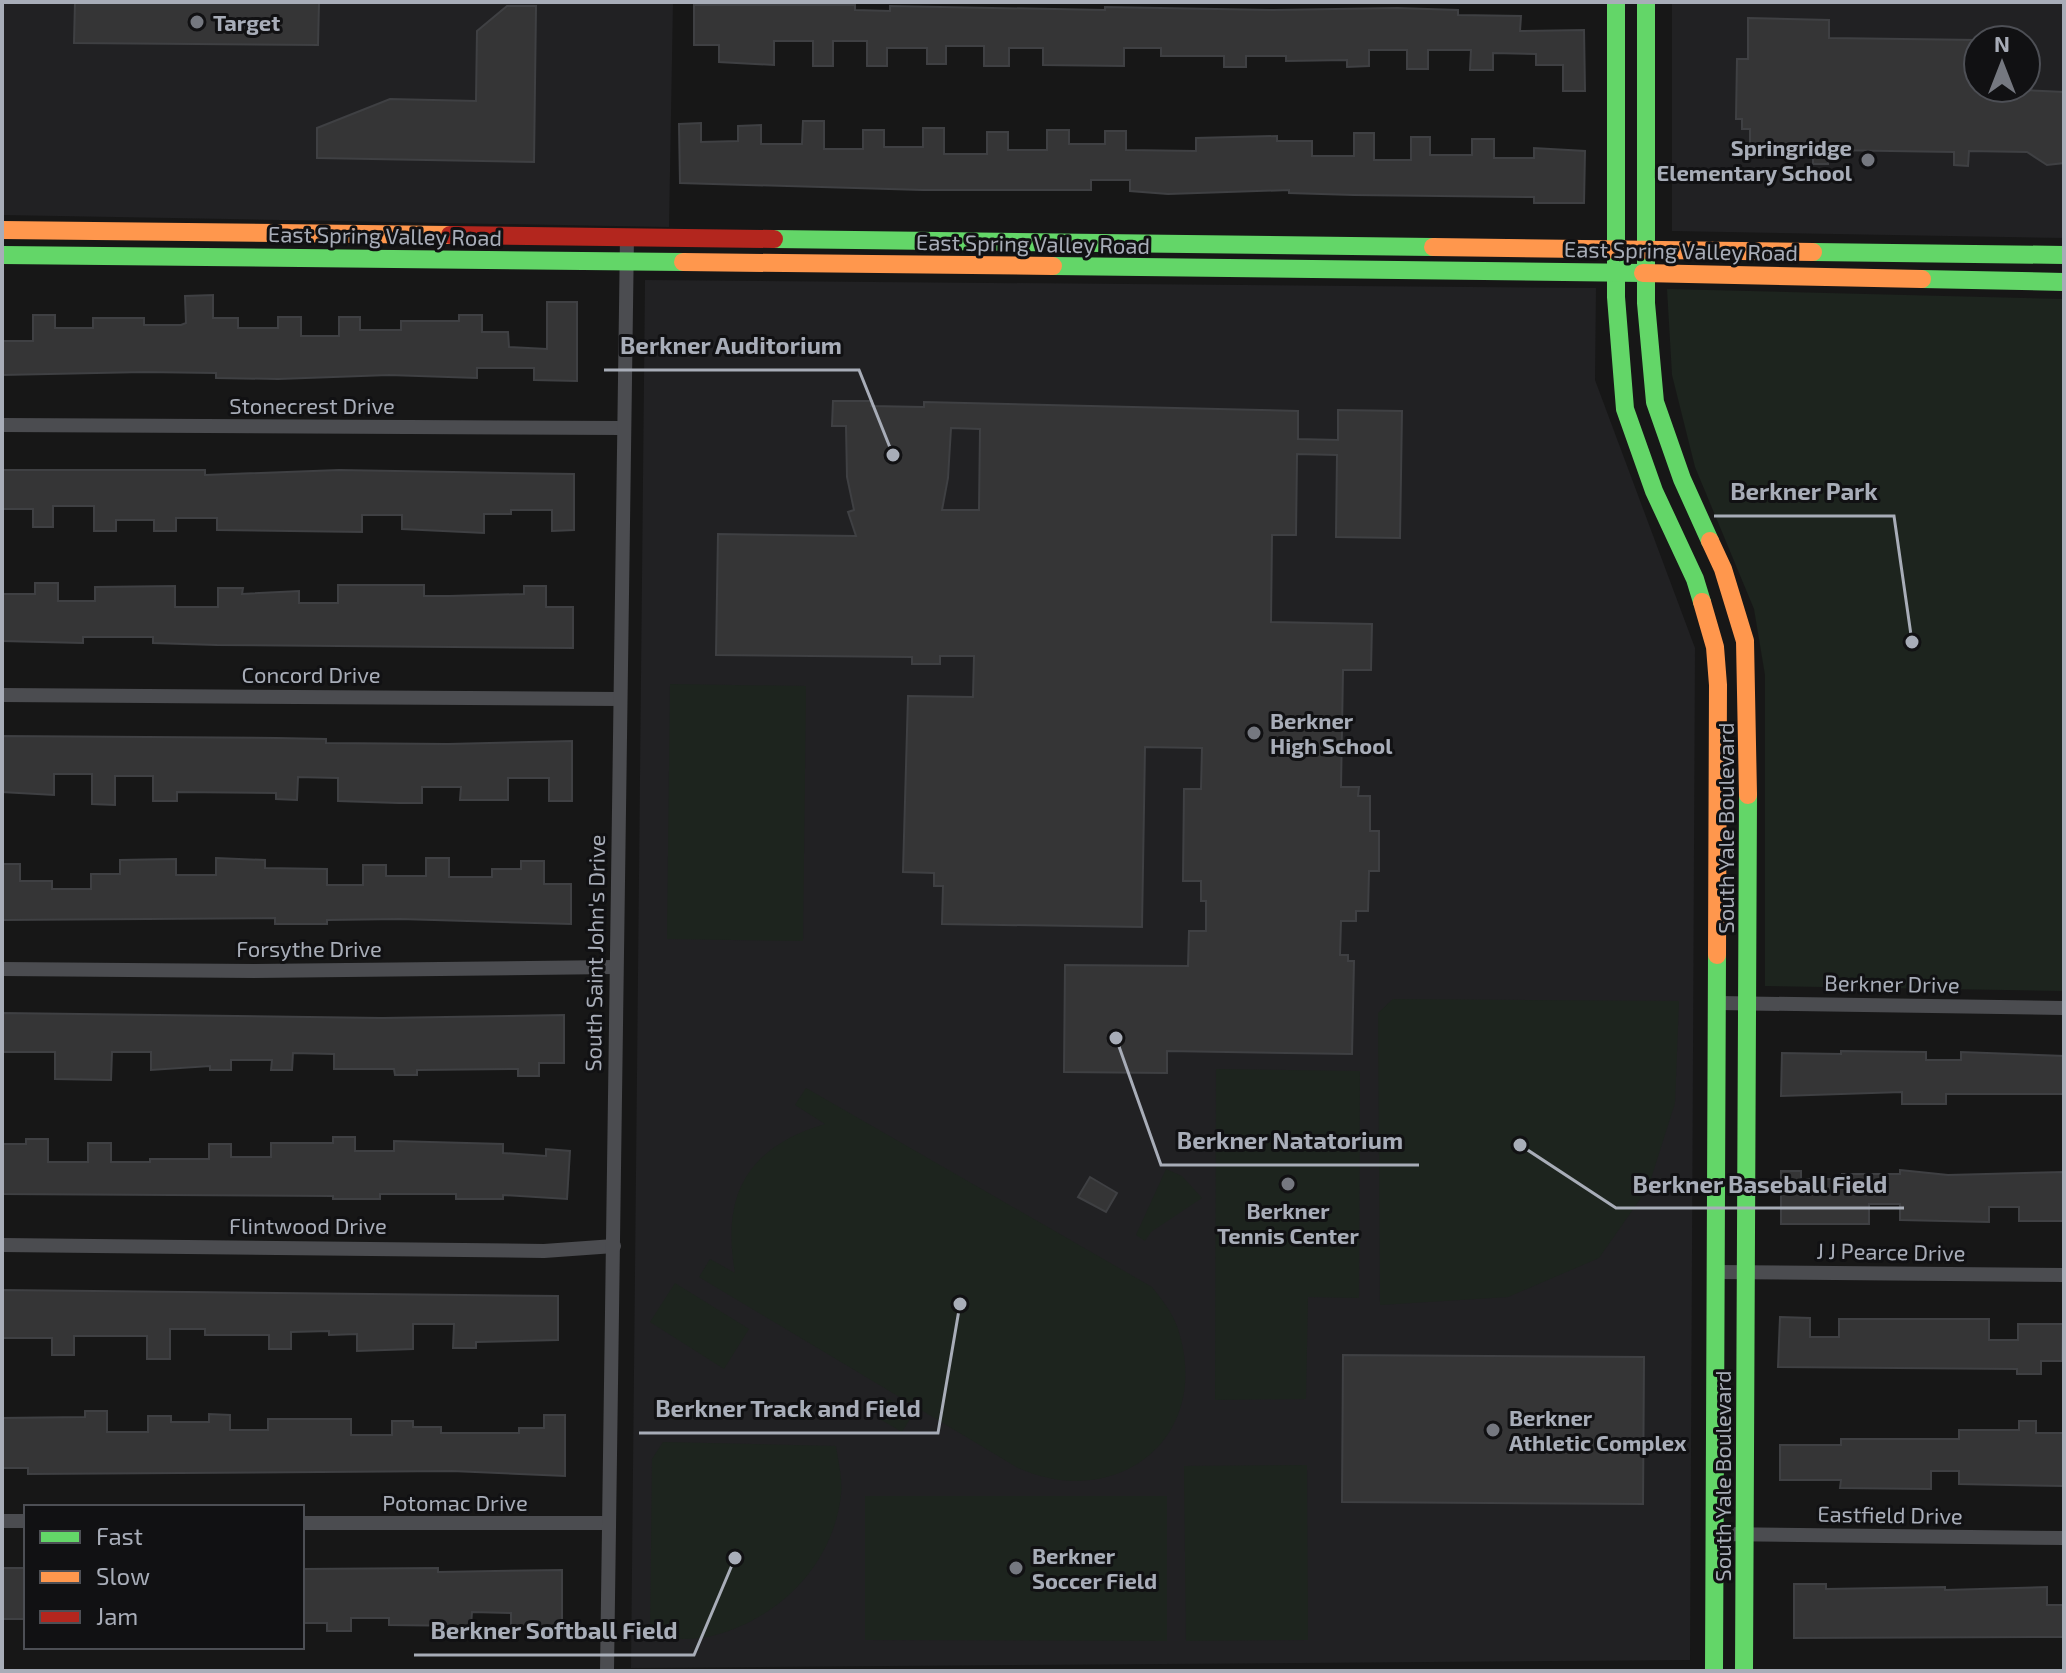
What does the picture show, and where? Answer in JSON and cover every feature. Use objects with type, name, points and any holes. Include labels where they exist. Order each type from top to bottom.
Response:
[{"type":"street","name":"South Yale Boulevard","points":[[1616,2],[1617,272],[1625,409],[1654,491],[1695,579],[1715,647],[1718,685],[1714,1671]]},
{"type":"street","name":"South Yale Boulevard","points":[[1646,2],[1645,273],[1655,402],[1682,479],[1723,569],[1745,641],[1748,683],[1744,1671]]},
{"type":"street","name":"East Spring Valley Road","points":[[2,230],[2064,255]]},
{"type":"street","points":[[329,233],[329,258]]},
{"type":"street","name":"South Saint John's Drive","points":[[607,1671],[627,236]]},
{"type":"street","name":"East Spring Valley Road","points":[[2,255],[626,264],[1617,272],[2064,282]]},
{"type":"street","name":"Stonecrest Drive","points":[[2,425],[622,428]]},
{"type":"street","points":[[1705,614],[1734,606]]},
{"type":"street","name":"Concord Drive","points":[[2,695],[619,699]]},
{"type":"street","name":"Forsythe Drive","points":[[2,969],[254,971],[615,967]]},
{"type":"street","name":"Berkner Drive","points":[[1719,1003],[2064,1008]]},
{"type":"street","name":"Flintwood Drive","points":[[2,1245],[544,1251],[614,1246]]},
{"type":"street","name":"J J Pearce Drive","points":[[1717,1272],[2064,1275]]},
{"type":"street","points":[[2,1521],[24,1521]]},
{"type":"street","name":"Potomac Drive","points":[[304,1523],[609,1523]]},
{"type":"street","name":"Eastfield Drive","points":[[1715,1534],[2064,1538]]},
{"type":"shaded area","points":[[2,2],[673,2],[669,227],[2,215]]},
{"type":"shaded area","name":"Springridge Elementary School","points":[[1672,2],[2064,2],[2064,238],[1672,231]]},
{"type":"shaded area","points":[[645,280],[1596,288],[1595,380],[1695,648],[1690,1660],[631,1668]]},
{"type":"shaded area","points":[[1667,289],[2064,299],[2064,991],[1765,986],[1765,675],[1754,609],[1695,467],[1672,375]]},
{"type":"shaded area","points":[[670,684],[806,686],[803,941],[667,939]]},
{"type":"shaded area","points":[[1393,999],[1679,1001],[1675,1103],[1648,1188],[1599,1258],[1508,1297],[1380,1305],[1378,1013]]},
{"type":"shaded area","name":"Berkner Tennis Center","points":[[1216,1069],[1360,1071],[1359,1298],[1308,1297],[1306,1399],[1215,1400]]},
{"type":"shaded area","points":[[806,1088],[1152,1287],[1176,1323],[1185,1368],[1182,1403],[1169,1432],[1149,1456],[1122,1472],[1090,1480],[1055,1479],[1018,1468],[699,1277],[710,1259],[735,1273],[732,1220],[737,1197],[759,1160],[798,1134],[825,1124],[795,1105]]},
{"type":"shaded area","points":[[1166,1169],[1182,1176],[1202,1198],[1151,1232],[1145,1241],[1136,1235]]},
{"type":"shaded area","points":[[675,1283],[749,1329],[724,1369],[650,1322]]},
{"type":"shaded area","points":[[889,1399],[913,1414],[902,1432],[878,1418]]},
{"type":"shaded area","points":[[663,1442],[836,1446],[841,1495],[827,1544],[814,1566],[799,1585],[759,1617],[705,1638],[650,1638],[652,1459]]},
{"type":"shaded area","points":[[1307,1465],[1308,1640],[1186,1641],[1184,1466]]},
{"type":"shaded area","name":"Berkner Soccer Field","points":[[865,1496],[1167,1496],[1167,1641],[865,1640]]},
{"type":"building","name":"Target","points":[[75,2],[319,2],[318,45],[74,43]]},
{"type":"building","points":[[694,5],[855,5],[855,10],[890,11],[890,6],[1105,10],[1105,7],[1273,10],[1397,8],[1458,10],[1458,15],[1521,16],[1520,31],[1584,30],[1585,91],[1563,91],[1563,65],[1536,65],[1536,54],[1493,53],[1493,70],[1470,70],[1471,50],[1428,50],[1428,69],[1407,69],[1407,50],[1369,50],[1369,66],[1347,67],[1347,60],[1286,61],[1286,56],[1246,56],[1246,67],[1224,67],[1224,56],[1161,56],[1161,48],[1124,48],[1124,66],[1043,65],[1043,48],[1009,48],[1009,66],[984,66],[984,46],[946,46],[946,64],[927,64],[927,48],[887,48],[887,66],[867,66],[867,41],[833,41],[833,66],[813,66],[813,41],[774,41],[774,65],[719,62],[719,45],[694,45]]},
{"type":"building","points":[[507,6],[536,6],[534,162],[317,158],[317,128],[390,99],[476,101],[477,31]]},
{"type":"building","points":[[1748,18],[1829,20],[1829,38],[1962,40],[1962,104],[2042,104],[2042,91],[2064,92],[2064,163],[2047,165],[2027,152],[1969,151],[1968,166],[1954,165],[1954,152],[1828,150],[1828,164],[1813,164],[1813,149],[1750,147],[1750,129],[1742,129],[1742,119],[1736,119],[1737,59],[1748,59]]},
{"type":"building","points":[[803,121],[824,121],[824,149],[863,149],[863,130],[884,130],[884,147],[923,147],[923,128],[944,128],[944,154],[987,154],[987,132],[1008,132],[1008,150],[1047,150],[1047,130],[1069,130],[1069,144],[1105,144],[1105,131],[1126,131],[1126,150],[1196,151],[1196,138],[1277,136],[1277,141],[1312,141],[1312,156],[1354,156],[1354,133],[1374,133],[1374,160],[1411,160],[1411,137],[1430,137],[1430,155],[1472,155],[1472,139],[1494,139],[1494,158],[1534,158],[1534,148],[1585,151],[1584,203],[1534,203],[1534,197],[1354,195],[1289,193],[1289,190],[1168,194],[1130,191],[1130,180],[1091,180],[1091,190],[923,190],[680,183],[679,124],[701,123],[701,142],[738,141],[738,126],[761,125],[761,144],[802,144]]},
{"type":"building","points":[[213,295],[213,318],[238,318],[238,328],[278,328],[278,317],[301,317],[301,336],[339,336],[339,317],[360,317],[360,330],[401,330],[401,321],[459,321],[459,315],[482,315],[482,332],[508,332],[509,347],[547,349],[547,302],[577,302],[577,381],[534,380],[534,368],[477,368],[477,378],[389,375],[216,378],[216,373],[144,372],[2,375],[2,341],[33,341],[33,315],[55,315],[55,328],[93,328],[93,318],[144,318],[144,325],[181,325],[186,323],[185,296]]},
{"type":"building","name":"Berkner High School","points":[[833,401],[872,401],[871,406],[924,407],[924,402],[1298,411],[1298,439],[1338,440],[1338,410],[1402,411],[1400,538],[1336,537],[1337,455],[1297,454],[1296,535],[1272,535],[1271,622],[1372,624],[1371,670],[1343,670],[1341,787],[1359,787],[1358,796],[1370,796],[1370,831],[1379,831],[1379,871],[1369,871],[1368,911],[1356,911],[1356,921],[1341,921],[1340,955],[1348,955],[1348,961],[1354,961],[1352,1054],[1167,1051],[1167,1073],[1064,1072],[1065,965],[1188,966],[1189,931],[1206,931],[1206,901],[1201,901],[1201,881],[1183,881],[1184,789],[1201,789],[1202,748],[1145,747],[1142,927],[942,924],[943,886],[934,886],[934,873],[903,872],[908,696],[973,697],[974,656],[940,656],[940,664],[912,664],[912,657],[716,655],[718,534],[856,536],[848,512],[854,510],[847,477],[846,426],[832,426]],"holes":[[[951,428],[980,429],[979,510],[942,510],[948,478]]]},
{"type":"building","points":[[2,470],[205,470],[205,475],[339,470],[574,474],[574,530],[552,531],[552,510],[511,510],[511,514],[484,514],[484,533],[402,529],[402,515],[362,515],[362,532],[217,530],[217,518],[176,518],[176,531],[154,531],[154,520],[116,520],[116,531],[94,531],[94,506],[53,506],[53,527],[33,527],[33,509],[2,509]]},
{"type":"building","points":[[35,583],[58,583],[58,601],[95,601],[95,587],[175,586],[175,607],[218,607],[218,588],[243,588],[242,594],[299,591],[299,603],[338,603],[338,585],[424,585],[424,596],[524,594],[524,586],[546,586],[546,607],[573,607],[573,648],[217,645],[153,643],[153,637],[83,637],[83,643],[2,641],[2,594],[35,594]]},
{"type":"building","points":[[2,736],[326,739],[326,743],[572,741],[572,801],[549,801],[549,778],[508,778],[508,800],[460,800],[461,787],[422,787],[422,803],[399,803],[338,801],[338,778],[298,777],[297,800],[276,799],[276,793],[177,792],[177,801],[153,801],[153,776],[115,776],[115,805],[92,804],[92,774],[54,774],[54,795],[2,792]]},
{"type":"building","points":[[216,858],[265,860],[265,868],[327,869],[327,885],[363,885],[363,865],[386,865],[386,876],[426,876],[426,858],[449,858],[449,877],[492,877],[492,869],[521,869],[521,861],[544,861],[544,884],[571,884],[571,924],[400,919],[275,924],[275,918],[2,920],[2,864],[20,864],[20,881],[52,881],[52,889],[91,889],[91,874],[120,874],[120,860],[176,859],[176,875],[216,875]]},
{"type":"building","points":[[2,1013],[382,1018],[564,1015],[564,1063],[539,1063],[539,1076],[518,1076],[518,1069],[417,1070],[417,1075],[395,1075],[394,1069],[334,1069],[334,1054],[293,1053],[292,1070],[271,1070],[272,1060],[231,1060],[231,1070],[210,1070],[210,1066],[151,1070],[151,1052],[112,1052],[111,1080],[55,1079],[55,1052],[2,1052]]},
{"type":"building","points":[[1841,1051],[1926,1052],[1926,1060],[1961,1060],[1961,1052],[2064,1056],[2064,1094],[1946,1094],[1946,1104],[1902,1104],[1902,1092],[1781,1096],[1782,1053],[1841,1054]]},
{"type":"building","points":[[333,1137],[355,1137],[355,1151],[394,1151],[394,1141],[503,1144],[503,1153],[546,1156],[546,1149],[570,1151],[567,1199],[503,1195],[503,1199],[456,1199],[456,1194],[380,1194],[380,1199],[333,1199],[333,1196],[2,1194],[2,1144],[26,1144],[26,1139],[48,1139],[48,1162],[88,1162],[88,1143],[111,1143],[111,1162],[150,1162],[150,1159],[209,1159],[209,1144],[231,1144],[231,1157],[271,1157],[271,1143],[333,1143]]},
{"type":"building","points":[[1900,1170],[1948,1175],[2064,1172],[2064,1221],[2019,1221],[2019,1207],[1989,1207],[1989,1222],[1900,1220],[1900,1204],[1869,1204],[1869,1224],[1781,1224],[1781,1171],[1801,1171],[1801,1179],[1842,1179],[1842,1174],[1900,1174]]},
{"type":"building","points":[[1090,1177],[1117,1193],[1106,1212],[1078,1197]]},
{"type":"building","points":[[2,1290],[558,1296],[558,1340],[476,1342],[476,1348],[453,1348],[454,1324],[413,1324],[413,1349],[357,1351],[357,1334],[329,1335],[329,1331],[291,1332],[291,1349],[269,1349],[269,1335],[205,1335],[205,1329],[170,1329],[170,1359],[147,1359],[147,1336],[74,1336],[74,1355],[52,1355],[52,1338],[2,1338]]},
{"type":"building","points":[[1780,1317],[1810,1318],[1810,1337],[1839,1337],[1839,1319],[1989,1319],[1989,1340],[2018,1340],[2018,1324],[2063,1324],[2062,1361],[2041,1361],[2041,1374],[2017,1374],[2017,1369],[1778,1367]]},
{"type":"building","name":"Berkner Athletic Complex","points":[[1343,1355],[1644,1357],[1643,1504],[1342,1502]]},
{"type":"building","points":[[85,1411],[107,1411],[107,1432],[148,1432],[148,1416],[171,1416],[171,1422],[209,1422],[209,1414],[230,1415],[230,1430],[268,1430],[268,1419],[351,1419],[351,1435],[392,1435],[392,1421],[413,1421],[413,1427],[441,1427],[441,1433],[519,1433],[519,1428],[544,1428],[544,1415],[565,1415],[565,1476],[452,1471],[28,1474],[28,1468],[2,1468],[2,1418],[85,1417]]},
{"type":"building","points":[[2019,1421],[2036,1421],[2036,1433],[2064,1433],[2064,1486],[1959,1484],[1959,1471],[1931,1471],[1931,1489],[1840,1488],[1841,1480],[1780,1480],[1780,1445],[1841,1445],[1841,1439],[1959,1439],[1959,1430],[2019,1430]]},
{"type":"building","points":[[2,1568],[24,1568],[24,1619],[2,1619]]},
{"type":"building","points":[[438,1568],[438,1572],[562,1570],[562,1629],[511,1628],[511,1613],[472,1612],[471,1626],[389,1625],[389,1618],[351,1618],[351,1631],[327,1631],[327,1623],[304,1623],[304,1569]]},
{"type":"building","points":[[1794,1584],[1826,1584],[1826,1589],[2047,1587],[2047,1605],[2063,1605],[2063,1637],[1794,1638]]},
{"type":"traffic: fast","points":[[1616,2],[1616,297],[1625,409],[1654,491],[1695,579],[1702,602]]},
{"type":"traffic: fast","points":[[1646,2],[1646,303],[1655,402],[1682,479],[1710,541]]},
{"type":"traffic: fast","points":[[774,239],[1433,247]]},
{"type":"traffic: fast","points":[[1813,252],[2064,255]]},
{"type":"traffic: fast","points":[[2,255],[683,262]]},
{"type":"traffic: fast","points":[[1053,266],[1643,273]]},
{"type":"traffic: fast","points":[[1922,279],[2064,282]]},
{"type":"traffic: fast","points":[[1744,1671],[1748,795]]},
{"type":"traffic: fast","points":[[1714,1671],[1717,955]]},
{"type":"traffic: slow","points":[[2,230],[450,235]]},
{"type":"traffic: slow","points":[[1433,247],[1813,252]]},
{"type":"traffic: slow","points":[[683,262],[1053,266]]},
{"type":"traffic: slow","points":[[1643,273],[1922,279]]},
{"type":"traffic: slow","points":[[1710,541],[1723,569],[1745,641],[1748,795]]},
{"type":"traffic: slow","points":[[1702,602],[1715,647],[1718,685],[1717,955]]},
{"type":"traffic: jam","points":[[450,235],[774,239]]},
{"type":"place","name":"Target","points":[[197,22]]},
{"type":"place","name":"Springridge Elementary School","points":[[1868,160]]},
{"type":"place","name":"Berkner Auditorium","points":[[893,455]]},
{"type":"place","name":"Berkner Park","points":[[1912,642]]},
{"type":"place","name":"Berkner High School","points":[[1254,733]]},
{"type":"place","name":"Berkner Natatorium","points":[[1116,1038]]},
{"type":"place","name":"Berkner Baseball Field","points":[[1520,1145]]},
{"type":"place","name":"Berkner Tennis Center","points":[[1288,1184]]},
{"type":"place","name":"Berkner Track and Field","points":[[960,1304]]},
{"type":"place","name":"Berkner Athletic Complex","points":[[1493,1430]]},
{"type":"place","name":"Berkner Softball Field","points":[[735,1558]]},
{"type":"place","name":"Berkner Soccer Field","points":[[1016,1568]]}]
